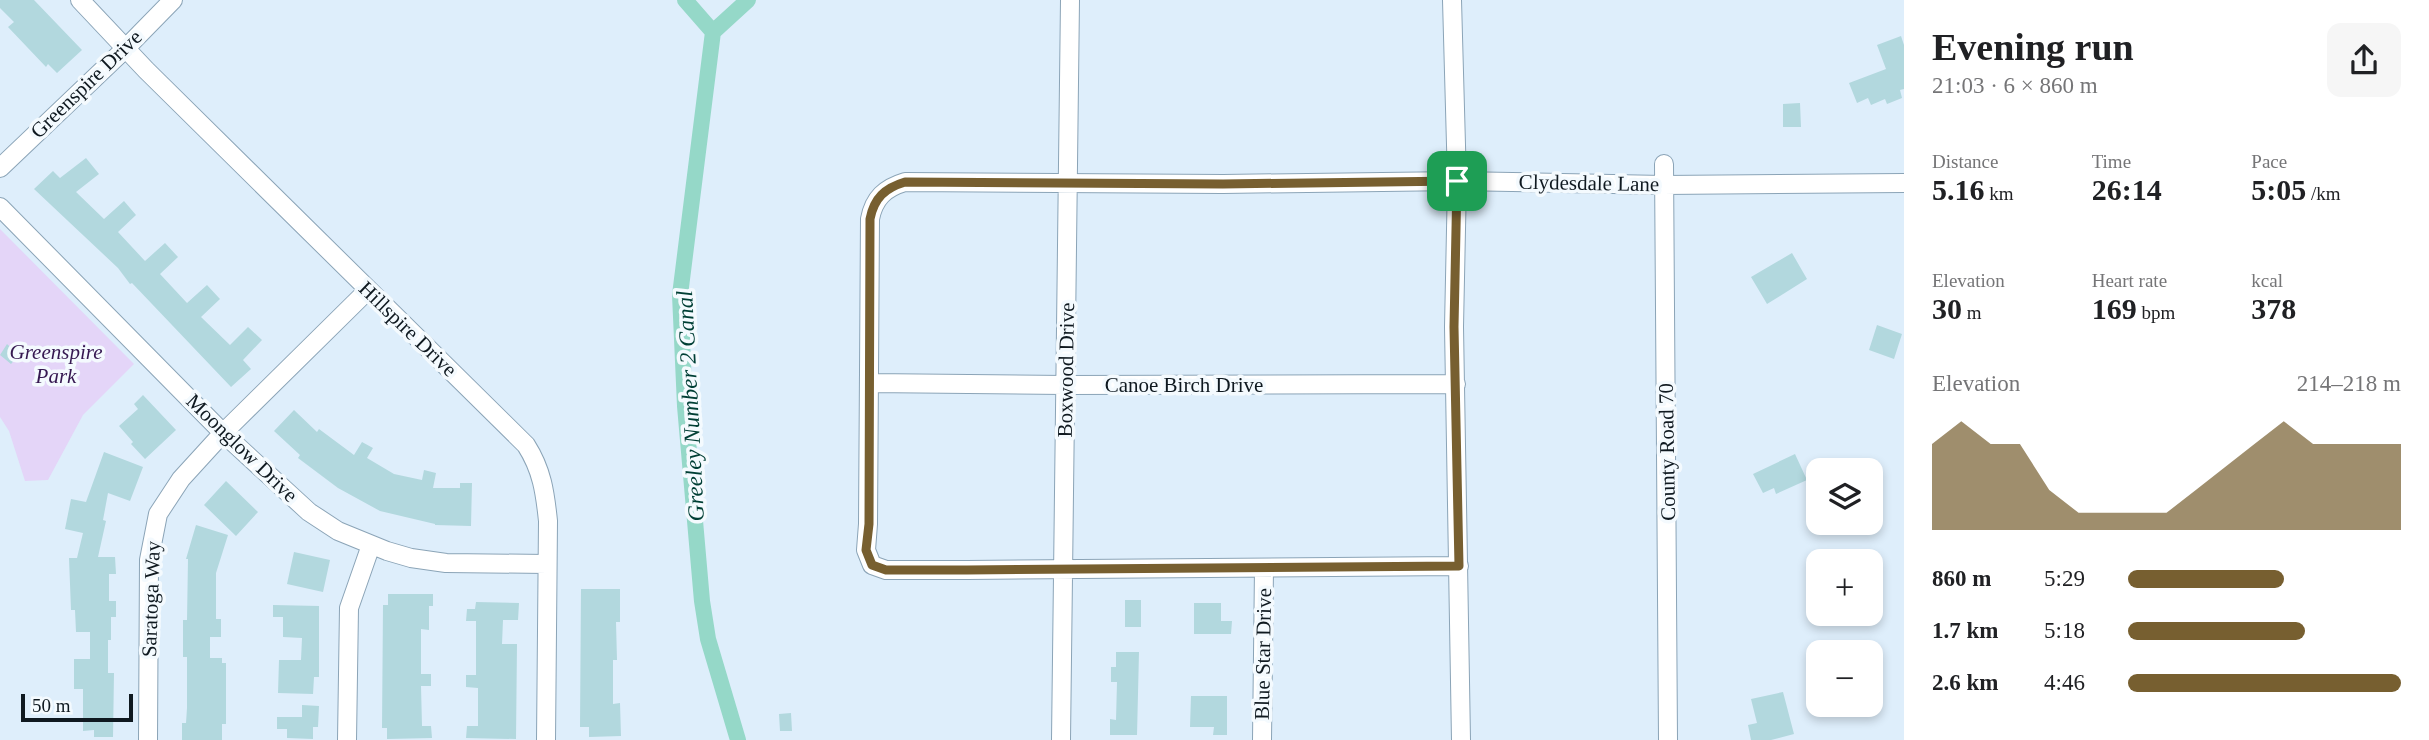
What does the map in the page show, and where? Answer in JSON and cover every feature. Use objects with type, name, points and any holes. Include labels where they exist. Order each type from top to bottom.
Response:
[{"type":"street","name":"Hillspire Drive","points":[[80,0],[526,445],[537,464],[545,492],[548,520],[546,740]]},
{"type":"street","name":"Greenspire Drive","points":[[0,168],[173,0]]},
{"type":"street","name":"Boxwood Drive","points":[[1061,740],[1070,0]]},
{"type":"street","points":[[1452,0],[1457,181],[1454,327],[1461,740]]},
{"type":"street","name":"County Road 70","points":[[1664,164],[1668,740]]},
{"type":"street","name":"Clydesdale Lane","points":[[1064,569],[886,570],[872,565],[866,550],[869,524],[870,219],[872,208],[889,187],[905,182],[1223,184],[1457,181],[1663,185],[1904,183]]},
{"type":"street","name":"Moonglow Drive","points":[[0,207],[223,433],[309,512],[338,531],[411,558],[446,563],[547,565]]},
{"type":"street","name":"Saratoga Way","points":[[148,740],[149,560],[158,514],[181,479],[223,433],[368,290]]},
{"type":"street","name":"Canoe Birch Drive","points":[[870,383],[1456,384]]},
{"type":"street","points":[[347,740],[349,608],[371,545]]},
{"type":"street","points":[[1064,569],[1459,566]]},
{"type":"street","name":"Blue Star Drive","points":[[1262,740],[1264,568]]},
{"type":"green space","name":"Greenspire Park","points":[[0,229],[134,364],[83,415],[48,480],[25,481],[9,431],[0,417]]},
{"type":"building","points":[[0,0],[34,0],[82,50],[57,73],[48,64],[46,67],[8,27],[14,22],[0,8]]},
{"type":"building","points":[[1901,36],[1904,45],[1904,89],[1900,90],[1902,98],[1887,104],[1885,99],[1871,105],[1868,98],[1857,103],[1849,83],[1886,69],[1877,45]]},
{"type":"building","points":[[1800,103],[1801,127],[1783,127],[1783,104]]},
{"type":"building","points":[[86,158],[99,174],[76,192],[104,219],[124,201],[136,215],[118,232],[145,261],[165,243],[178,257],[160,274],[187,303],[207,285],[220,299],[201,317],[230,345],[248,327],[262,340],[243,360],[251,369],[231,387],[132,283],[130,284],[118,268],[34,189],[53,171],[60,178]]},
{"type":"building","points":[[1792,253],[1807,279],[1767,304],[1751,277]]},
{"type":"building","points":[[1877,325],[1902,334],[1894,359],[1869,350]]},
{"type":"building","points":[[7,344],[19,355],[11,364],[0,355]]},
{"type":"building","points":[[143,395],[176,430],[145,459],[119,426],[138,409],[134,404]]},
{"type":"building","points":[[294,410],[317,432],[319,429],[354,455],[362,442],[373,448],[367,458],[394,474],[422,480],[424,470],[436,473],[433,488],[460,488],[460,483],[472,483],[471,526],[435,525],[380,511],[338,488],[298,458],[300,455],[274,431]]},
{"type":"building","points":[[104,452],[143,467],[130,501],[108,493],[103,520],[106,521],[98,557],[115,557],[116,574],[109,574],[109,601],[116,601],[116,617],[111,617],[111,640],[108,640],[108,673],[114,673],[113,737],[94,737],[94,730],[83,731],[83,689],[74,689],[74,659],[90,659],[90,632],[76,632],[75,610],[71,610],[69,558],[77,558],[83,533],[65,529],[71,499],[86,502]]},
{"type":"building","points":[[1795,454],[1806,480],[1776,494],[1774,488],[1763,493],[1753,474]]},
{"type":"building","points":[[226,481],[258,512],[236,536],[204,505]]},
{"type":"building","points":[[196,525],[228,535],[216,573],[216,619],[221,619],[221,637],[210,637],[210,658],[222,658],[222,663],[226,663],[226,724],[222,724],[222,740],[182,740],[182,723],[186,723],[187,708],[187,657],[183,657],[183,620],[187,620],[186,559]]},
{"type":"building","points":[[294,552],[330,560],[323,592],[287,584]]},
{"type":"building","points":[[581,589],[620,589],[620,622],[616,622],[617,660],[613,660],[613,704],[620,703],[621,736],[589,737],[589,727],[580,727]]},
{"type":"building","points":[[388,594],[433,594],[433,606],[429,606],[429,630],[421,629],[421,674],[431,674],[431,686],[421,686],[422,726],[431,726],[432,738],[387,739],[387,728],[382,728],[383,605],[388,605]]},
{"type":"building","points":[[1125,600],[1141,600],[1141,627],[1125,627]]},
{"type":"building","points":[[476,602],[519,603],[518,620],[503,620],[502,644],[517,644],[516,739],[466,738],[467,726],[478,726],[478,688],[466,687],[466,675],[476,675],[476,621],[466,621],[467,609],[475,609]]},
{"type":"building","points":[[1194,603],[1221,603],[1221,621],[1232,621],[1231,634],[1194,634]]},
{"type":"building","points":[[273,605],[319,606],[319,677],[314,677],[313,694],[278,693],[279,660],[301,660],[302,638],[283,637],[283,617],[273,617]]},
{"type":"building","points":[[1116,652],[1139,652],[1137,735],[1110,735],[1110,719],[1116,720],[1117,682],[1111,682],[1111,667],[1116,667]]},
{"type":"building","points":[[1783,692],[1794,734],[1771,740],[1751,740],[1748,725],[1757,723],[1751,699]]},
{"type":"building","points":[[1191,696],[1227,696],[1227,735],[1213,735],[1214,727],[1190,727]]},
{"type":"building","points":[[302,705],[319,706],[318,727],[313,727],[313,739],[287,738],[287,729],[277,729],[277,717],[302,717]]},
{"type":"building","points":[[791,713],[792,731],[780,731],[779,714]]},
{"type":"waterway","points":[[685,0],[713,32]]},
{"type":"waterway","name":"Greeley Number 2 Canal","points":[[738,740],[708,639],[702,601],[685,406],[680,295],[713,32],[748,0]]},
{"type":"route","points":[[1457,181],[1454,327],[1459,566],[886,570],[872,565],[866,550],[869,524],[870,219],[872,208],[889,187],[905,182],[1223,184],[1457,181]]}]
